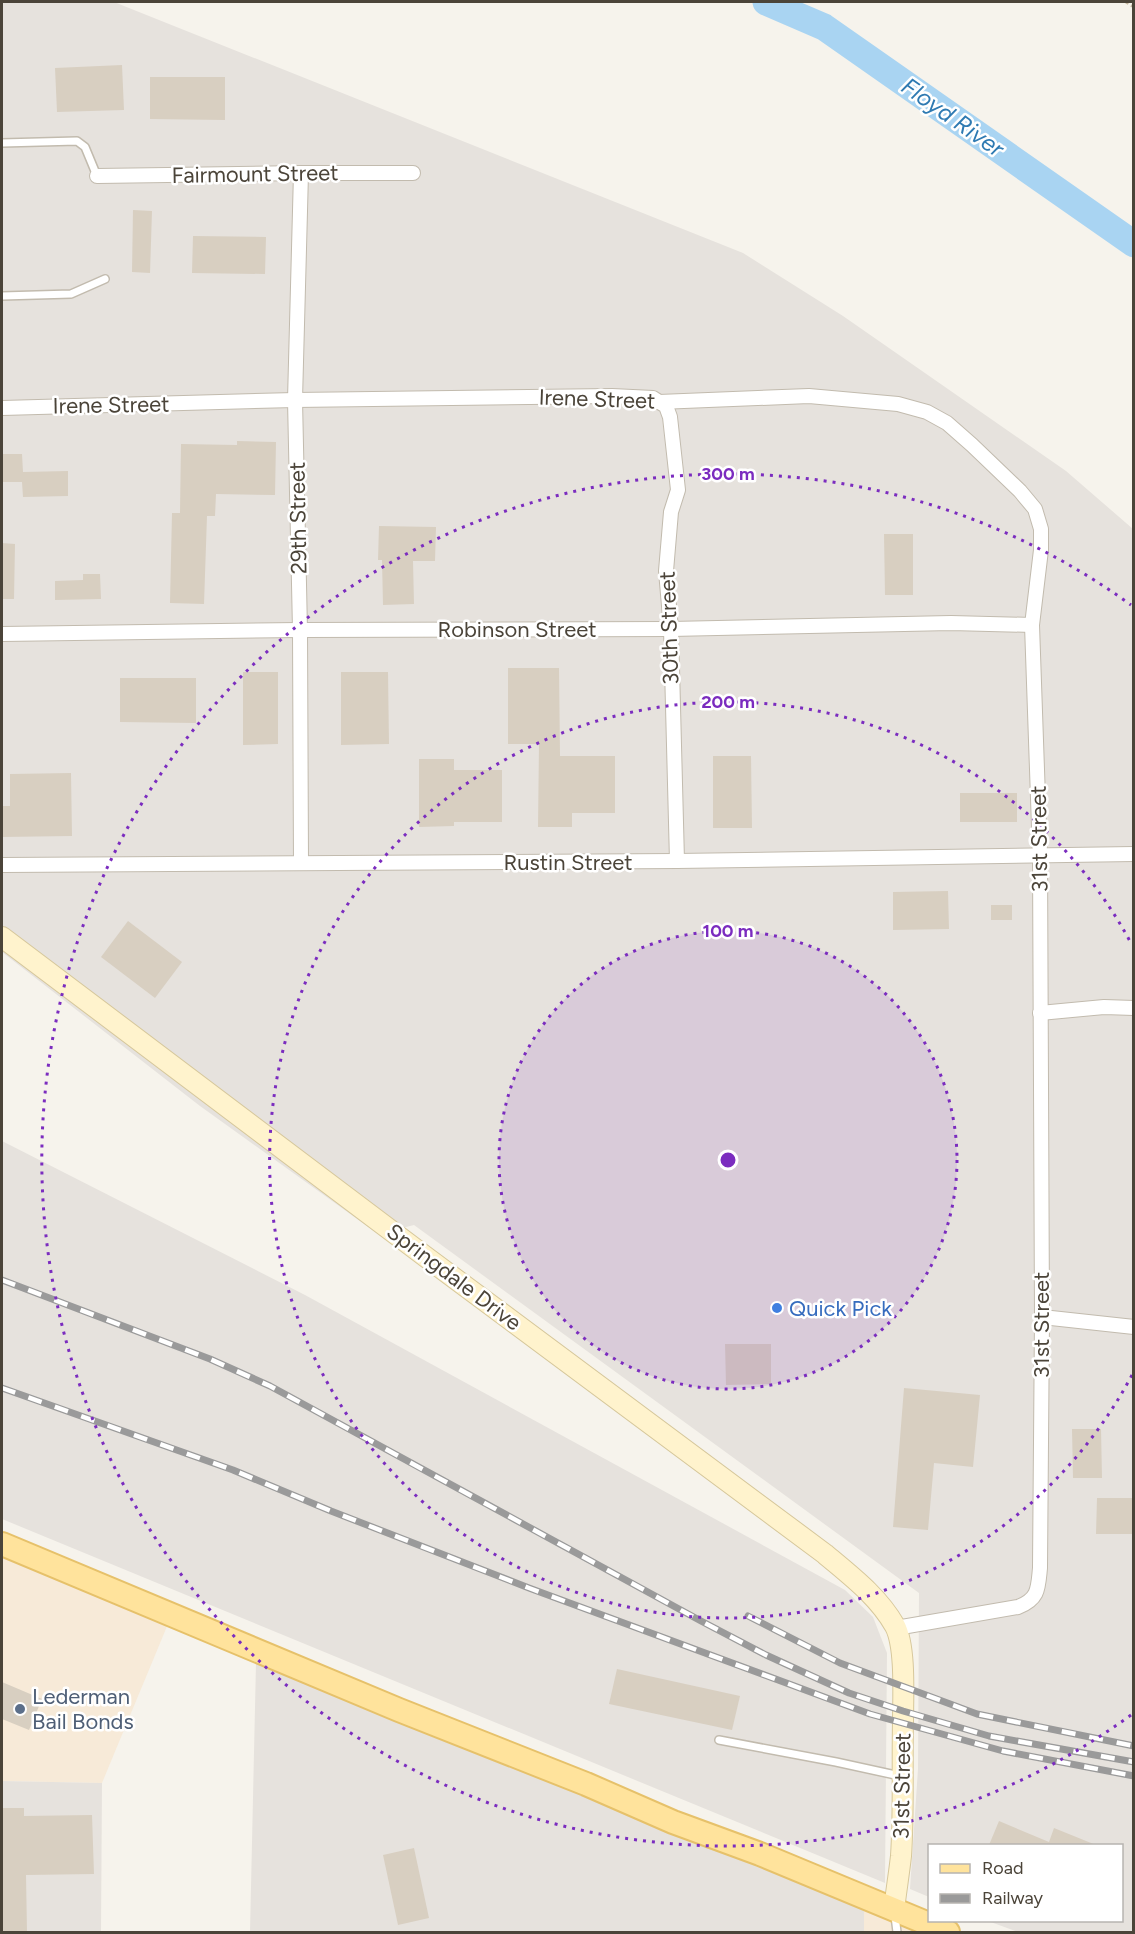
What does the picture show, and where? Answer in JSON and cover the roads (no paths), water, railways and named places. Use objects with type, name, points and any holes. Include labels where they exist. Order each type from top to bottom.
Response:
[{"type":"main road","points":[[2,1544],[399,1710],[586,1784],[673,1822],[760,1854],[896,1921],[948,1932]]},
{"type":"street","name":"29th Street","points":[[301,173],[295,400],[300,630],[301,863]]},
{"type":"street","name":"Fairmount Street","points":[[97,176],[413,173]]},
{"type":"street","name":"Irene Street","points":[[2,408],[295,400],[612,396],[652,398],[659,402],[809,396],[864,399],[898,404],[927,412],[947,423],[1020,491],[1035,509],[1041,529],[1041,550],[1032,625]]},
{"type":"street","name":"30th Street","points":[[659,402],[666,406],[670,417],[678,489],[670,512],[666,571],[671,629],[677,861]]},
{"type":"street","name":"Robinson Street","points":[[2,634],[671,629],[939,623],[1032,625]]},
{"type":"street","name":"31st Street","points":[[896,1921],[901,1857],[903,1686],[901,1648],[896,1628],[1018,1607],[1029,1603],[1037,1591],[1040,1568],[1040,856],[1032,625]]},
{"type":"street","name":"Rustin Street","points":[[2,865],[677,861],[1134,854]]},
{"type":"street","name":"Springdale Drive","points":[[2,937],[825,1554],[877,1599],[896,1628]]},
{"type":"street","points":[[1040,1013],[1104,1007],[1134,1008]]},
{"type":"street","points":[[1041,1317],[1134,1327]]},
{"type":"lane","points":[[2,143],[76,141],[85,147],[97,176]]},
{"type":"lane","points":[[2,296],[70,294],[105,279]]},
{"type":"lane","points":[[719,1740],[903,1777]]},
{"type":"waterway","name":"Floyd River","points":[[766,2],[824,27],[1134,244]]},
{"type":"railway","points":[[2,1280],[210,1359],[270,1386],[701,1621],[766,1655],[849,1693],[989,1736],[1134,1762]]},
{"type":"railway","points":[[2,1388],[233,1470],[529,1588],[870,1714],[1003,1751],[1134,1776]]},
{"type":"railway","points":[[748,1616],[840,1663],[977,1714],[1134,1746]]},
{"type":"place","name":"Quick Pick","points":[[777,1308]]},
{"type":"place","name":"Lederman Bail Bonds","points":[[20,1709]]}]
